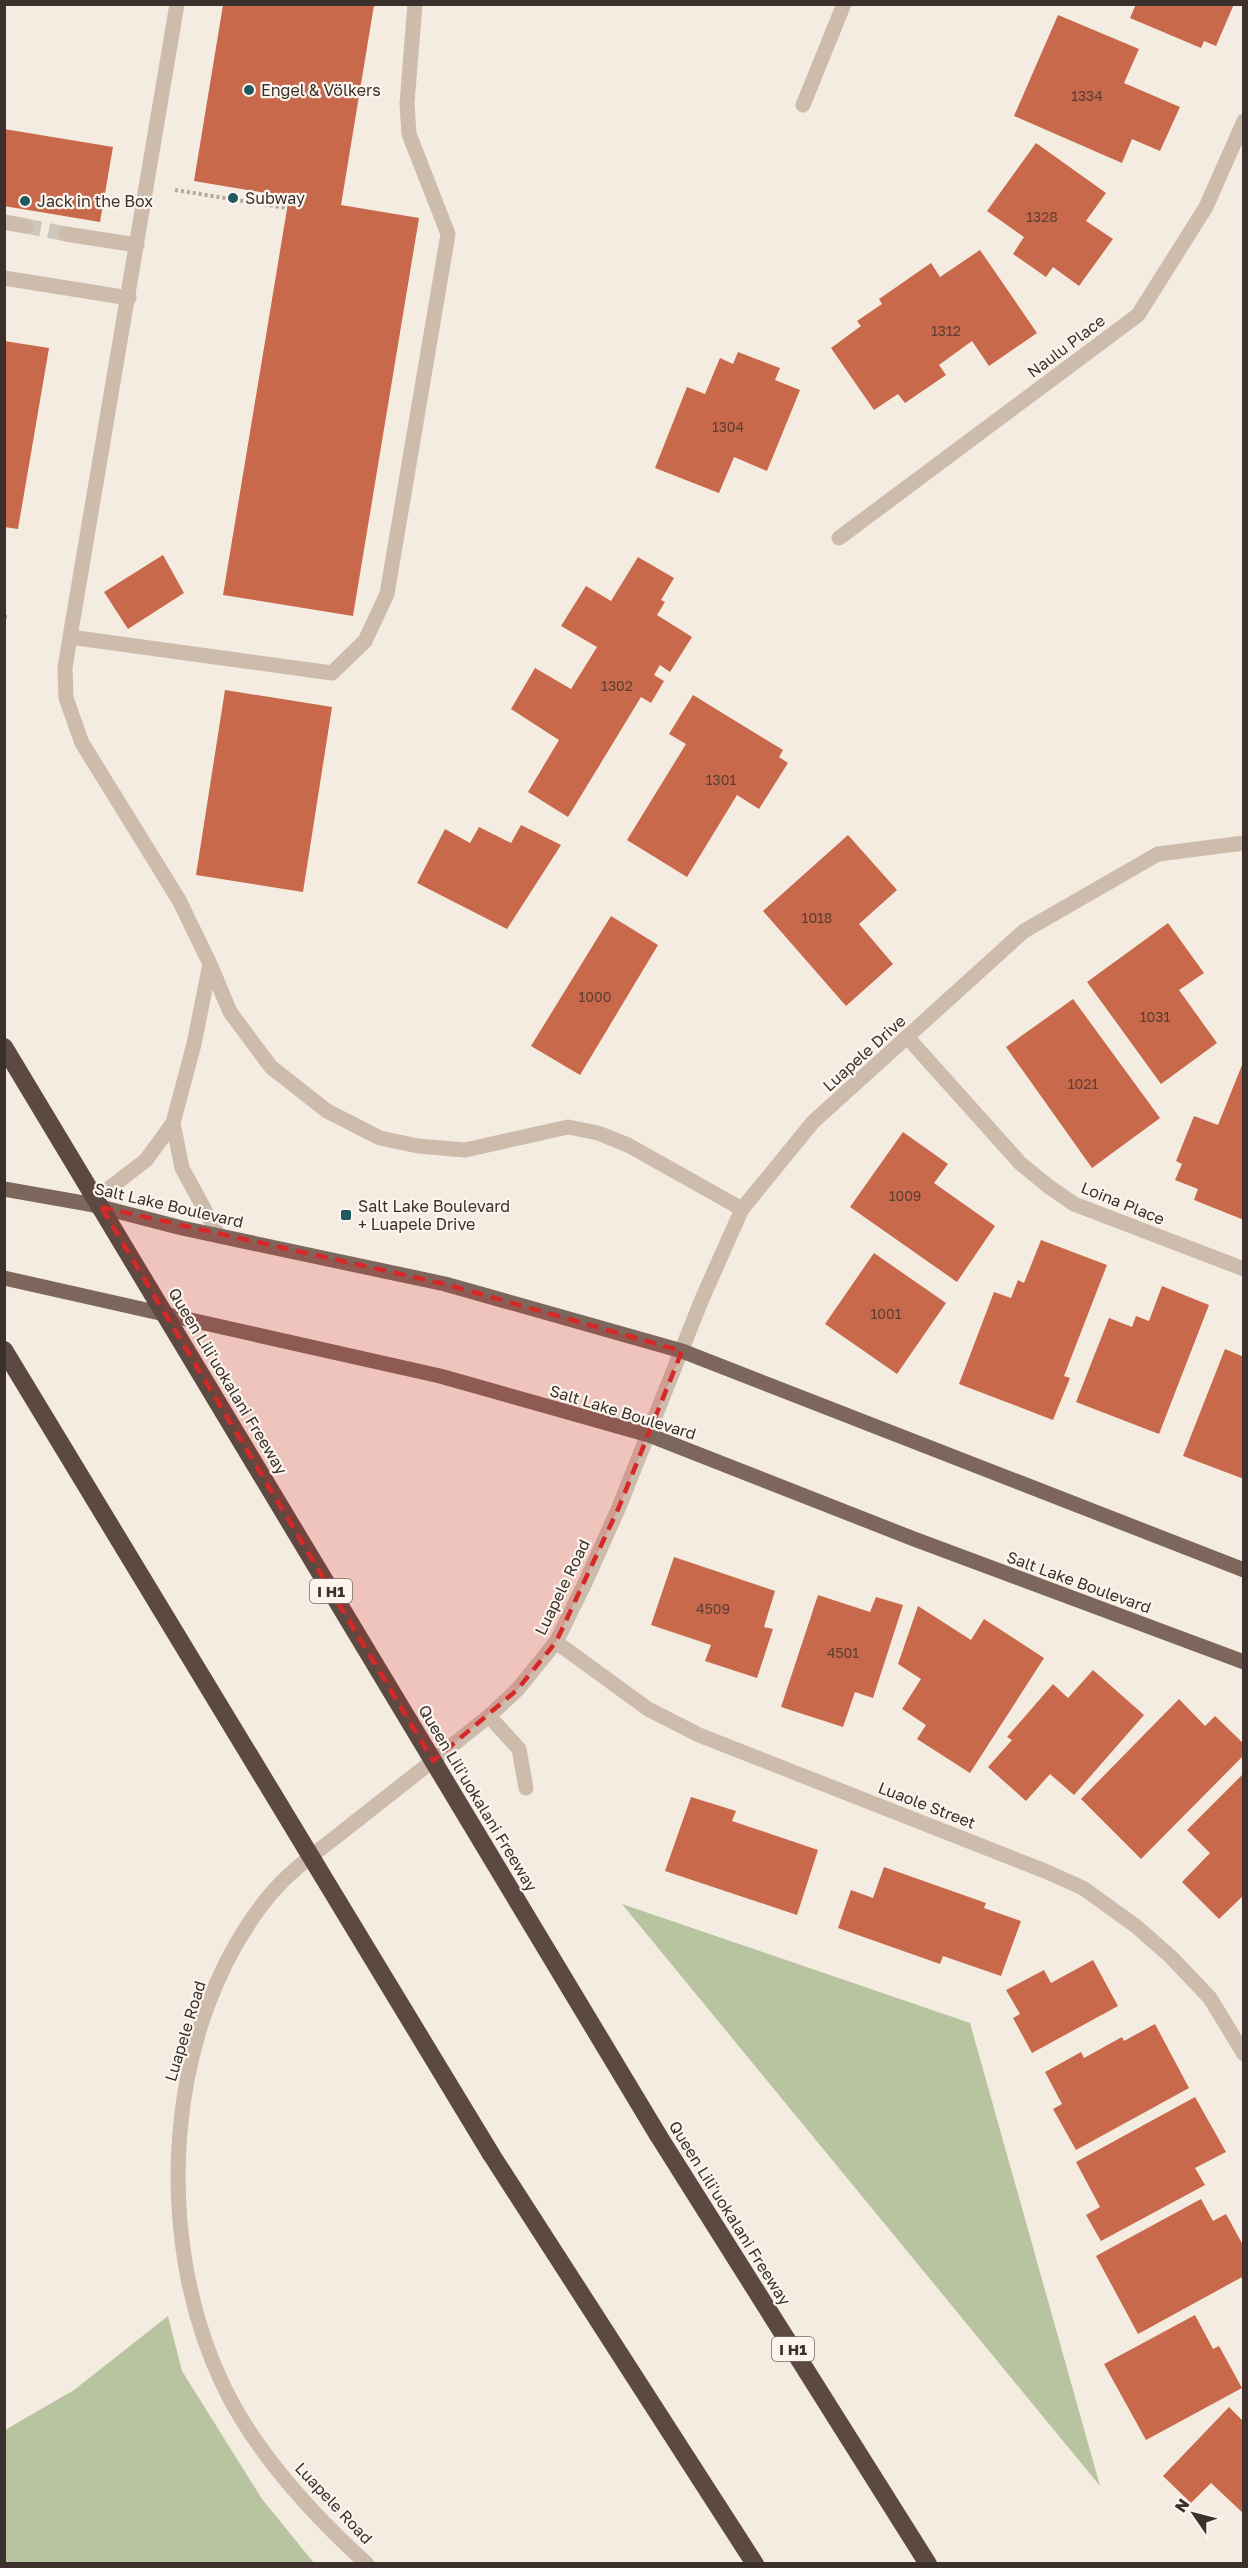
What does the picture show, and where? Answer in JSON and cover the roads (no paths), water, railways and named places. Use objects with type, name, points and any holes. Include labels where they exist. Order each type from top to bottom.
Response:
[{"type":"highway","name":"Queen Liliʻuokalani Freeway","points":[[4,1047],[658,2135],[928,2564]]},
{"type":"highway","points":[[4,1350],[491,2154],[755,2564]]},
{"type":"main road","name":"Salt Lake Boulevard","points":[[4,1189],[89,1204],[219,1236],[445,1284],[682,1351],[1244,1570]]},
{"type":"main road","name":"Salt Lake Boulevard","points":[[4,1278],[440,1376],[649,1435],[925,1543],[1244,1662]]},
{"type":"street","points":[[177,4],[65,668],[66,698],[82,743],[179,900],[231,1012],[271,1067],[327,1112],[380,1138],[418,1146],[465,1150],[568,1127],[598,1133],[628,1145],[742,1209]]},
{"type":"street","points":[[70,637],[332,673],[365,641],[387,594],[448,234],[409,134],[407,103],[415,4]]},
{"type":"street","points":[[803,105],[844,4]]},
{"type":"street","name":"Naulu Place","points":[[839,537],[1138,315],[1206,207],[1244,122]]},
{"type":"street","points":[[4,222],[26,226]]},
{"type":"street","points":[[66,234],[137,245]]},
{"type":"street","points":[[4,278],[129,298]]},
{"type":"street","name":"Luapele Drive","points":[[649,1435],[742,1209],[813,1122],[1024,931],[1158,854],[1244,843]]},
{"type":"street","points":[[89,1204],[146,1160],[173,1123],[194,1044],[210,964]]},
{"type":"street","name":"Loina Place","points":[[908,1038],[1020,1162],[1074,1204],[1244,1269]]},
{"type":"street","points":[[173,1123],[182,1168],[219,1236]]},
{"type":"street","name":"Luapele Road","points":[[367,2564],[336,2536],[260,2447],[225,2388],[204,2339],[188,2280],[180,2221],[177,2179],[184,2098],[208,2007],[249,1923],[286,1876],[489,1716],[517,1690],[556,1642],[586,1581],[649,1435]]},
{"type":"street","name":"Luaole Street","points":[[556,1642],[648,1709],[699,1735],[1083,1888],[1137,1928],[1171,1957],[1210,1998],[1244,2054]]},
{"type":"street","points":[[489,1716],[519,1749],[526,1788]]},
{"type":"tunnel","points":[[26,226],[66,234]]},
{"type":"place","name":"Engel & Völkers","points":[[249,90]]},
{"type":"place","name":"Subway","points":[[233,198]]},
{"type":"place","name":"Jack in the Box","points":[[25,201]]},
{"type":"place","name":"Salt Lake Boulevard + Luapele Drive","points":[[346,1215]]}]
